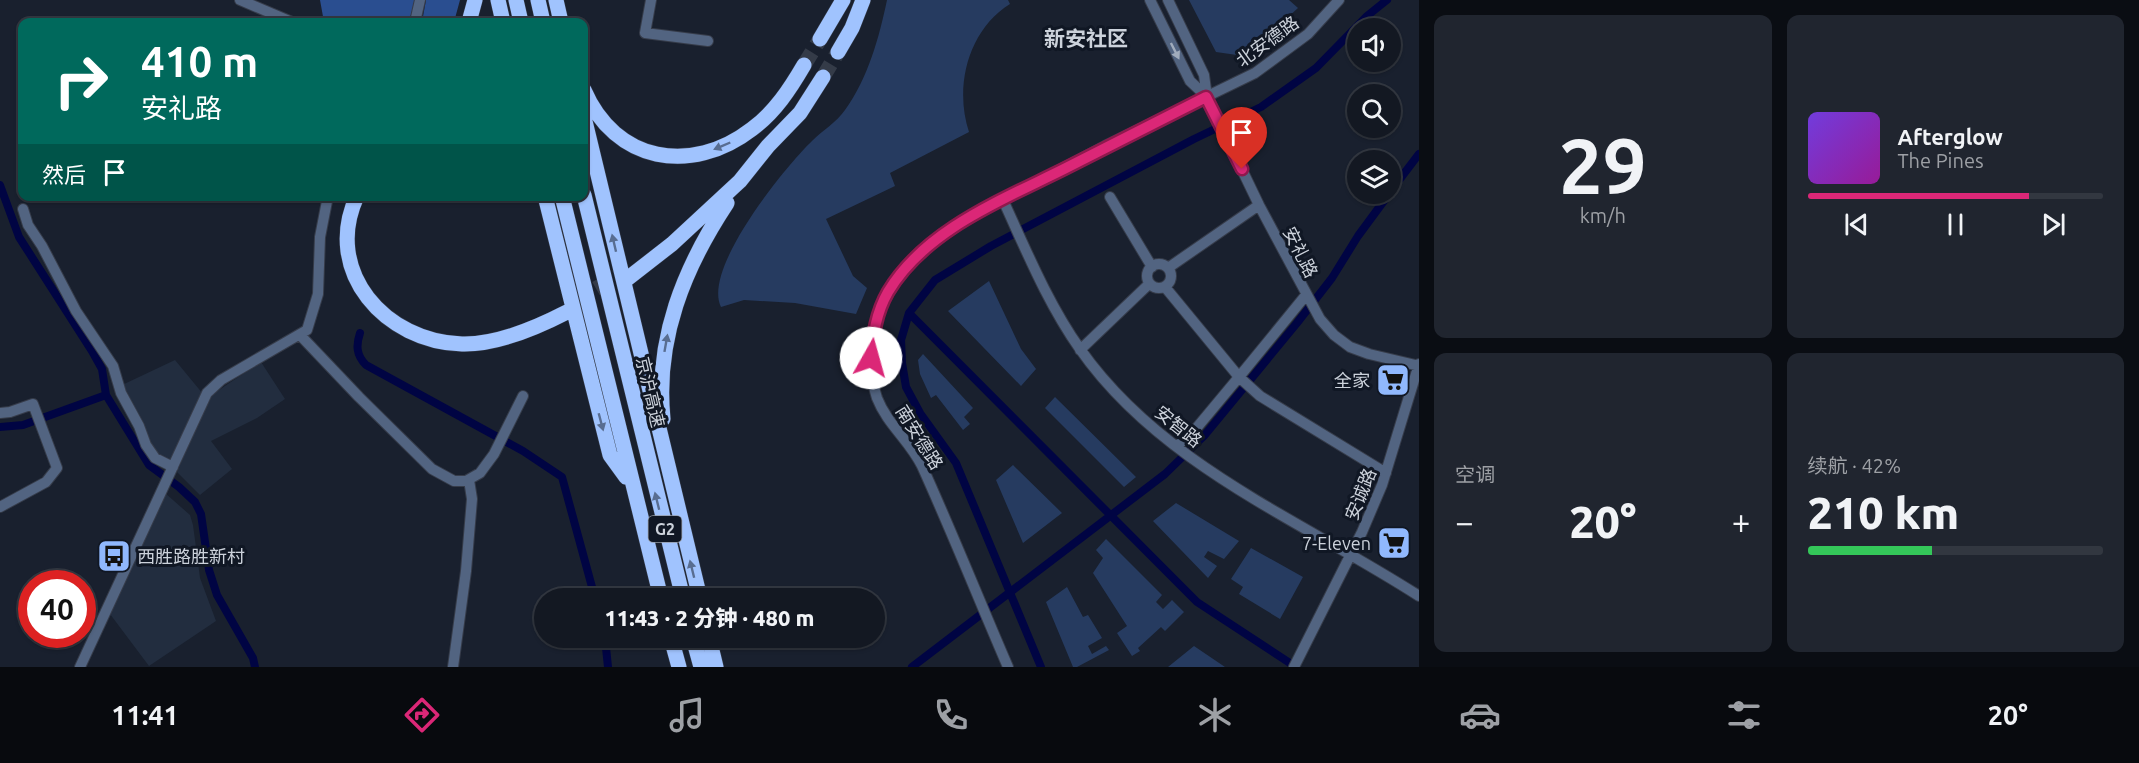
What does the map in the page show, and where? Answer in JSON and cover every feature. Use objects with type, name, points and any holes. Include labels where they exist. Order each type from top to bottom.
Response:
[{"type":"highway","points":[[470,18],[475,0]]},
{"type":"highway","points":[[498,0],[502,18]]},
{"type":"highway","points":[[516,0],[520,18]]},
{"type":"highway","points":[[537,0],[542,18]]},
{"type":"highway","points":[[556,0],[560,18]]},
{"type":"highway","points":[[820,39],[843,0]]},
{"type":"highway","points":[[838,52],[852,28],[863,0]]},
{"type":"highway","points":[[588,99],[595,114],[623,142],[642,150],[681,156],[719,148],[737,140],[770,114],[791,87],[804,65]]},
{"type":"highway","points":[[661,443],[663,363],[675,303],[699,247],[740,181],[768,146],[800,113],[823,77]]},
{"type":"highway","points":[[740,181],[672,244],[626,275],[703,208],[778,119],[791,87]]},
{"type":"highway","points":[[588,135],[697,588]]},
{"type":"highway","points":[[355,201],[350,217],[349,250],[358,283],[391,318],[434,336],[465,339],[496,334],[566,309]]},
{"type":"highway","points":[[362,201],[356,219],[355,249],[367,292]]},
{"type":"highway","points":[[542,201],[555,238]]},
{"type":"highway","points":[[546,201],[610,455],[631,484]]},
{"type":"highway","name":"G2","points":[[563,201],[658,588]]},
{"type":"highway","name":"京沪高速","points":[[585,201],[681,588]]},
{"type":"highway","points":[[674,648],[679,667]]},
{"type":"highway","points":[[696,648],[701,667]]},
{"type":"highway","points":[[711,648],[716,667]]},
{"type":"street","points":[[240,0],[282,18]]},
{"type":"street","points":[[416,18],[420,0]]},
{"type":"street","points":[[651,0],[645,33],[708,41]]},
{"type":"street","name":"安礼路","points":[[1150,0],[1190,81],[1206,97],[1226,134],[1258,205],[1310,302],[1334,335],[1350,347],[1369,354],[1419,365]]},
{"type":"street","name":"安礼路","points":[[1168,0],[1204,75],[1206,97]]},
{"type":"street","name":"北安德路","points":[[1206,97],[1256,73],[1287,52],[1308,34],[1339,0]]},
{"type":"street","name":"南安德路","points":[[1008,667],[920,462],[890,424],[877,398],[872,378],[871,358],[879,310],[902,272],[924,249],[948,231],[1206,97]]},
{"type":"street","points":[[1110,196],[1152,267]]},
{"type":"street","name":"安智路","points":[[1004,200],[1064,326],[1080,350],[1121,397],[1195,460],[1267,507],[1351,553],[1419,596]]},
{"type":"street","points":[[80,667],[203,401],[213,385],[307,330],[318,294],[320,237],[327,201]]},
{"type":"street","points":[[1168,268],[1258,205]]},
{"type":"street","points":[[23,209],[28,225],[42,246],[76,311],[113,366],[118,385],[147,445],[155,458],[172,469]]},
{"type":"street","points":[[1161,264],[1168,268],[1171,278],[1164,287],[1159,288],[1149,284],[1147,277],[1152,267],[1161,264]]},
{"type":"street","points":[[1080,350],[1149,284]]},
{"type":"street","points":[[1164,287],[1245,382],[1386,473]]},
{"type":"street","points":[[1179,448],[1245,382],[1310,302]]},
{"type":"street","points":[[300,335],[432,469],[454,481],[469,480],[480,473],[499,444],[523,396]]},
{"type":"street","name":"安诚路","points":[[1296,664],[1351,553],[1386,473],[1419,365]]},
{"type":"street","points":[[0,413],[33,404],[56,463],[55,473],[46,482],[0,507]]},
{"type":"street","points":[[453,667],[466,571],[472,499],[469,480]]},
{"type":"shaded area","points":[[320,0],[415,0],[410,18],[323,18]]},
{"type":"shaded area","points":[[426,0],[460,0],[455,18],[423,18]]},
{"type":"shaded area","points":[[887,0],[1008,0],[1010,4],[984,29],[968,61],[963,97],[969,132],[890,173],[895,186],[826,219],[853,276],[867,288],[856,314],[795,303],[744,300],[721,307],[718,290],[723,269],[734,245],[783,173],[812,141],[838,119],[853,98],[872,57]]},
{"type":"shaded area","points":[[1189,0],[1289,0],[1298,8],[1266,37],[1237,55],[1216,52]]},
{"type":"shaded area","points":[[989,281],[1021,349],[1036,369],[1021,386],[948,311]]},
{"type":"shaded area","points":[[923,354],[973,408],[964,417],[970,424],[963,430],[936,395],[931,398],[920,374],[918,360]]},
{"type":"shaded area","points":[[175,360],[203,394],[171,463],[157,455],[120,386]]},
{"type":"shaded area","points":[[261,362],[285,399],[257,418],[211,441],[232,469],[200,495],[177,472],[194,432],[213,394]]},
{"type":"shaded area","points":[[1055,397],[1136,477],[1124,487],[1045,408]]},
{"type":"shaded area","points":[[1013,465],[1062,513],[1023,543],[996,480]]},
{"type":"shaded area","points":[[165,493],[190,515],[200,578],[216,621],[149,666],[110,614]]},
{"type":"shaded area","points":[[1176,503],[1239,541],[1224,559],[1208,551],[1204,557],[1217,566],[1208,578],[1153,521]]},
{"type":"shaded area","points":[[1106,539],[1162,595],[1156,602],[1163,609],[1172,600],[1184,612],[1165,631],[1161,627],[1138,648],[1140,651],[1132,656],[1117,633],[1127,626],[1093,573],[1103,558],[1096,550]]},
{"type":"shaded area","points":[[1251,548],[1303,577],[1280,619],[1239,594],[1243,587],[1231,579]]},
{"type":"shaded area","points":[[1067,587],[1083,617],[1088,615],[1102,638],[1088,646],[1092,654],[1106,646],[1109,650],[1077,667],[1073,667],[1046,602]]},
{"type":"shaded area","points":[[1194,646],[1225,667],[1168,667]]},
{"type":"waterway","points":[[1041,667],[956,463],[920,413],[906,387],[901,340],[909,313],[935,280],[991,246],[1194,139],[1261,107],[1316,68],[1367,16],[1387,0]]},
{"type":"waterway","points":[[1401,178],[1419,154]]},
{"type":"waterway","points":[[0,185],[19,237],[92,351],[102,369],[106,395],[149,465],[195,502],[201,514],[209,570],[217,595],[253,658],[255,667]]},
{"type":"waterway","points":[[912,667],[1165,474],[1204,436],[1332,278],[1382,204]]},
{"type":"waterway","points":[[909,313],[1197,602],[1296,667]]},
{"type":"waterway","points":[[360,333],[358,350],[366,365],[523,451],[562,477],[592,588]]},
{"type":"waterway","points":[[0,427],[23,425],[106,395]]},
{"type":"waterway","points":[[606,648],[608,667]]},
{"type":"tunnel","points":[[804,65],[820,39]]},
{"type":"tunnel","points":[[823,77],[838,52]]},
{"type":"tunnel","points":[[576,300],[625,272]]},
{"type":"place","name":"全家","points":[[1393,380]]},
{"type":"place","name":"7-Eleven","points":[[1394,543]]},
{"type":"place","name":"西胜路胜新村","points":[[114,556]]},
{"type":"district","name":"新安社区","points":[[1086,38]]},
{"type":"route","points":[[871,358],[879,310],[902,272],[924,249],[948,231],[1004,200],[1206,97],[1242,169]]}]
